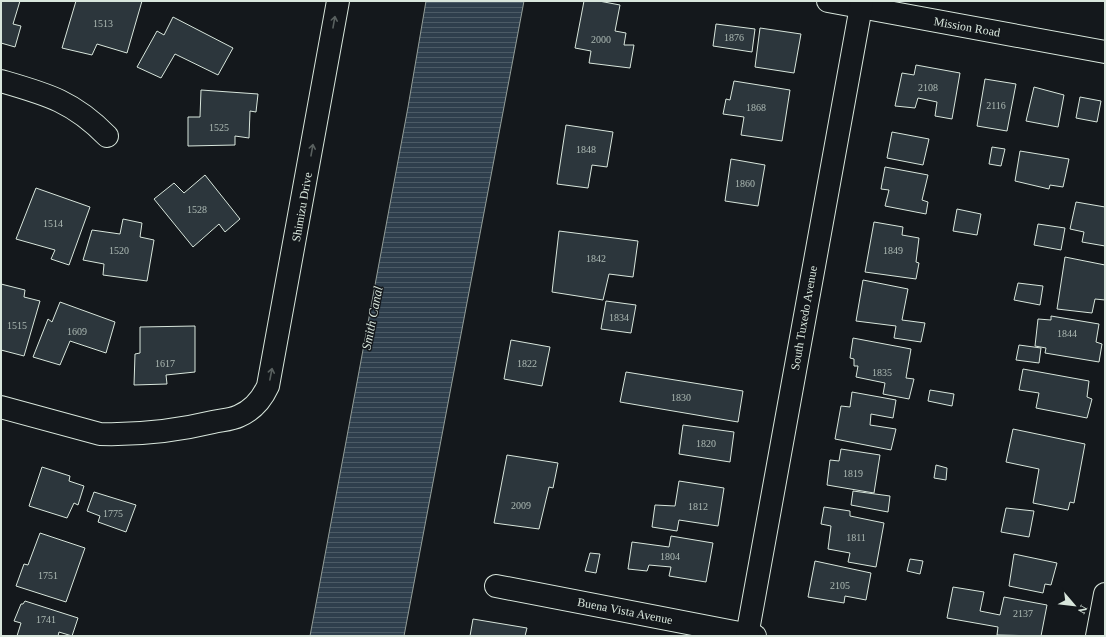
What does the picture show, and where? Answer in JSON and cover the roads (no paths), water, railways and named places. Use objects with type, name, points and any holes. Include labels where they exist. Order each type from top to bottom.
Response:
[{"type":"street","name":"Shimizu Drive","points":[[1,407],[100,434],[116,435],[183,429],[239,416],[253,408],[262,398],[268,386],[338,1]]},
{"type":"street","name":"Mission Road","points":[[828,1],[862,4],[1105,52]]},
{"type":"street","name":"South Tuxedo Avenue","points":[[749,636],[862,4]]},
{"type":"street","points":[[1,81],[44,93],[79,111],[106,136]]},
{"type":"street","name":"Buena Vista Avenue","points":[[496,586],[749,636]]},
{"type":"street","points":[[1097,636],[1105,594]]},
{"type":"water","name":"Smith Canal","points":[[426,1],[524,1],[404,636],[310,636],[408,107]]}]
